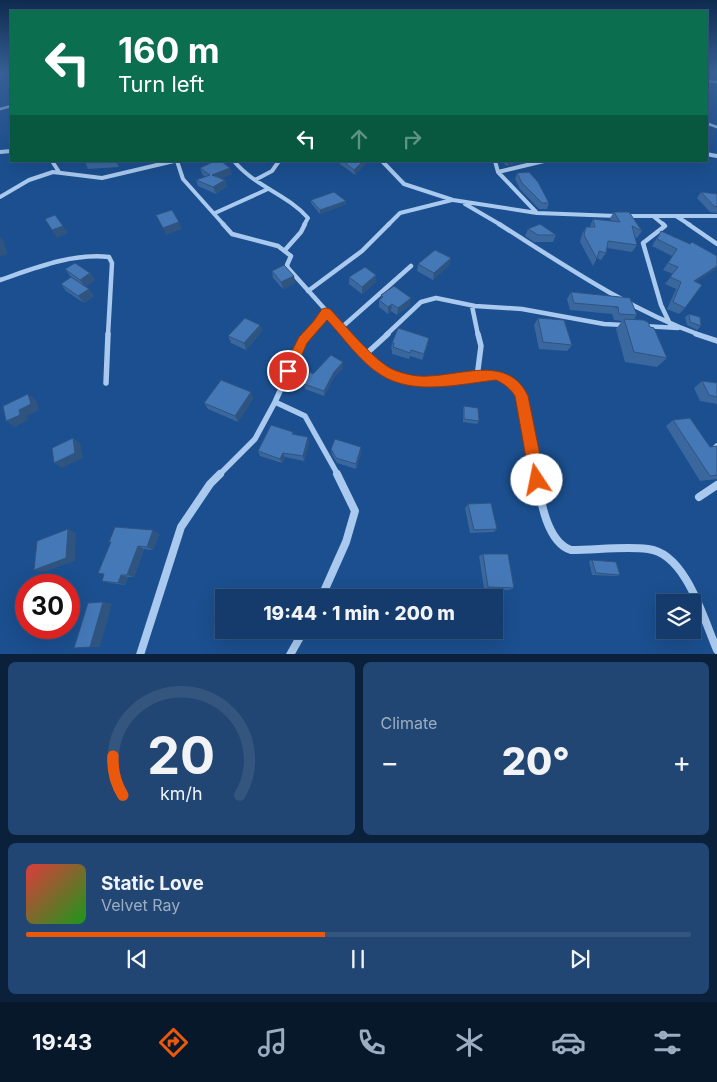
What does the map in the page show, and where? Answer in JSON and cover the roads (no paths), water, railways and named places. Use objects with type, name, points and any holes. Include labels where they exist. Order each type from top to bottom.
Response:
[{"type":"street","points":[[53,162],[59,172]]},
{"type":"street","points":[[0,198],[40,176],[59,172],[90,179],[102,178],[172,162]]},
{"type":"street","points":[[176,162],[183,179],[192,191],[236,236],[253,238],[285,250],[292,257],[287,266],[308,292],[366,354],[387,373],[408,380],[426,382],[496,375],[517,387],[521,396],[540,496],[551,532],[556,541],[562,547],[571,550],[650,548],[670,558],[684,573],[717,650]]},
{"type":"street","points":[[235,162],[238,167],[268,189],[284,196],[302,210],[308,218],[301,232],[285,250]]},
{"type":"street","points":[[255,180],[272,171],[278,162]]},
{"type":"street","points":[[383,162],[404,184],[453,200],[537,214],[717,216]]},
{"type":"street","points":[[495,162],[498,172],[537,214]]},
{"type":"street","points":[[498,172],[540,162]]},
{"type":"street","points":[[214,213],[268,189]]},
{"type":"street","points":[[308,292],[351,261],[381,235],[395,216],[400,213],[453,200]]},
{"type":"street","points":[[460,201],[502,225],[588,281],[670,325],[717,341]]},
{"type":"street","points":[[652,215],[665,226],[643,243],[670,325]]},
{"type":"street","points":[[676,215],[717,244]]},
{"type":"street","points":[[0,280],[48,264],[96,256],[109,256],[112,263],[106,383]]},
{"type":"street","points":[[341,328],[410,266]]},
{"type":"street","points":[[366,354],[420,302],[436,298],[472,306],[522,309],[604,324],[678,328]]},
{"type":"street","points":[[472,306],[481,346],[476,377]]},
{"type":"street","points":[[140,654],[181,527],[210,484],[255,439],[275,402],[303,340],[326,312]]},
{"type":"street","points":[[275,402],[305,416],[349,496],[355,511],[346,542],[325,589]]},
{"type":"street","points":[[717,446],[714,449],[717,462]]},
{"type":"street","points":[[699,497],[717,485]]},
{"type":"street","points":[[290,654],[299,639]]}]
